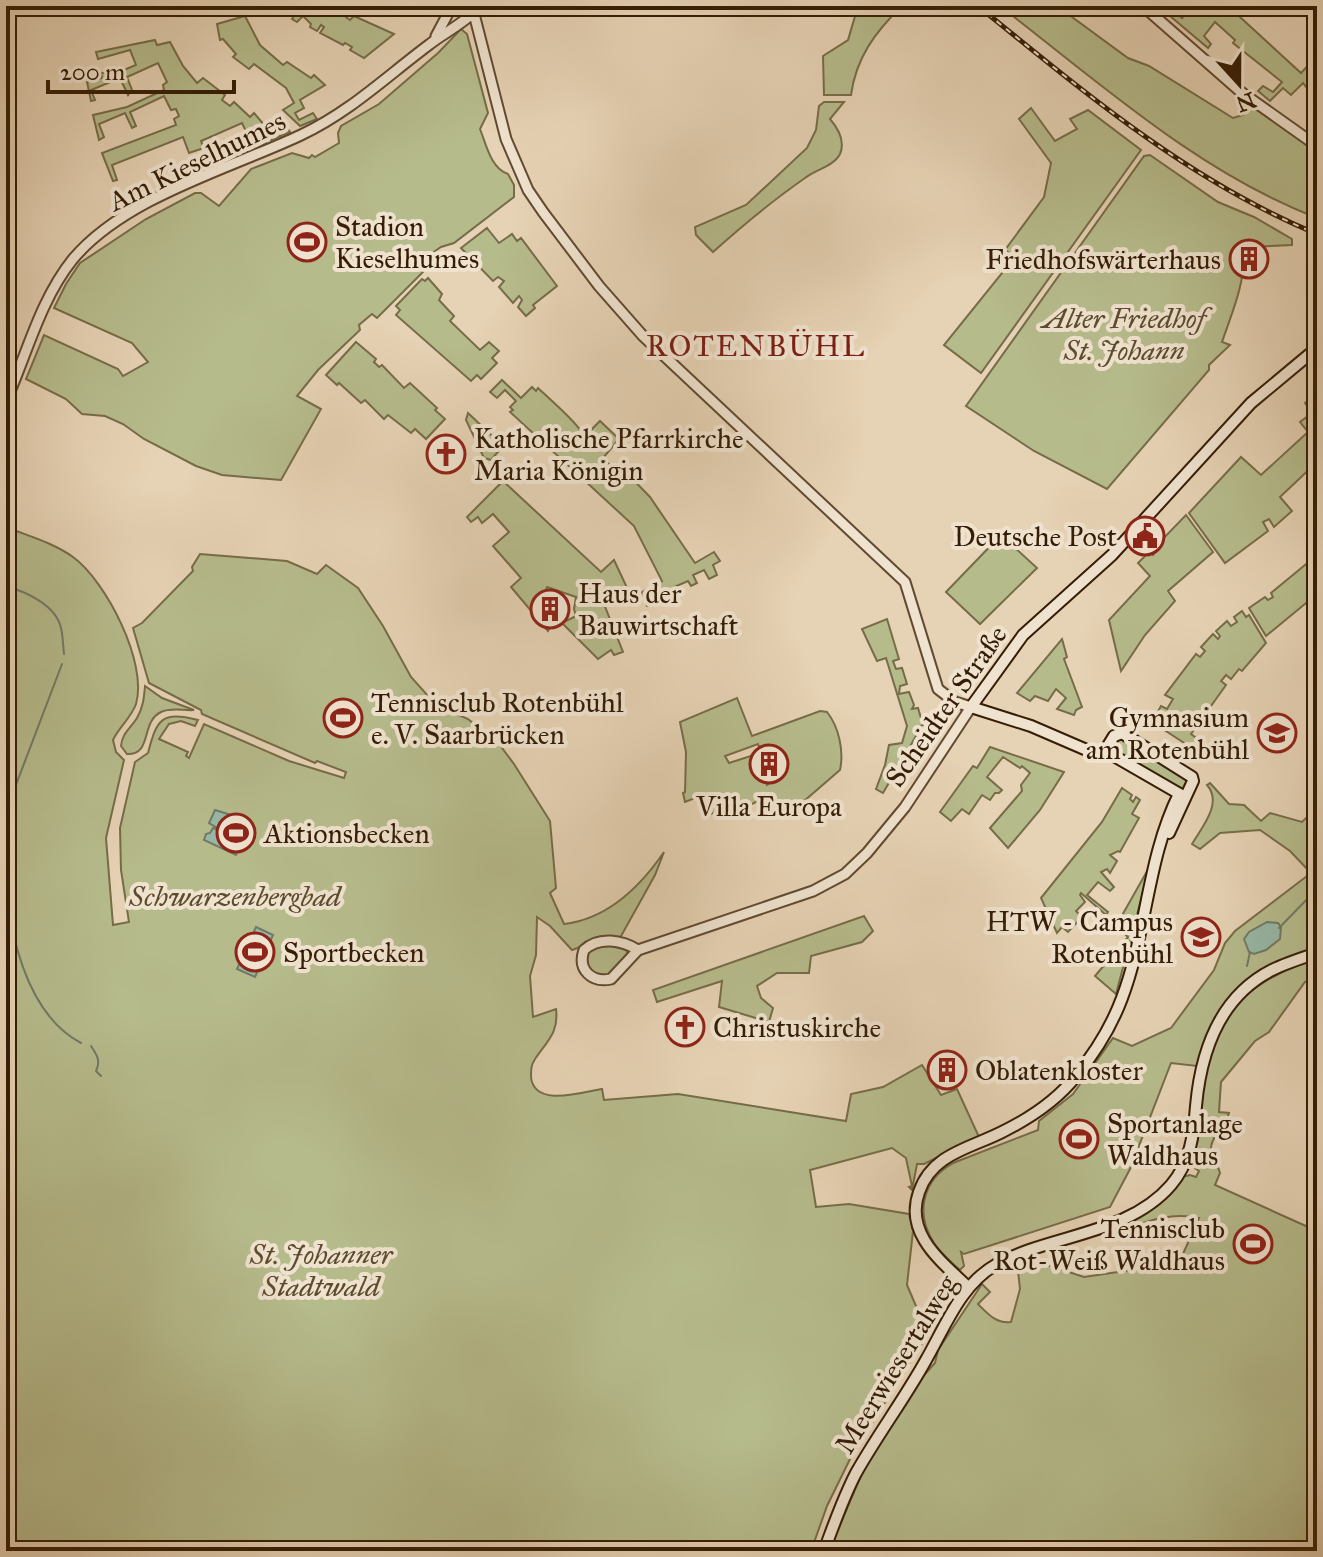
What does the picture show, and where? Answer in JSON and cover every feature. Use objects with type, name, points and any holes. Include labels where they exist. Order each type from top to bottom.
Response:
[{"type":"main road","name":"Scheidter Straße","points":[[971,707],[1028,630],[1104,562],[1251,403],[1317,348]]},
{"type":"main road","points":[[971,707],[1103,752],[1182,796]]},
{"type":"main road","points":[[968,1287],[932,1253],[920,1234],[916,1201],[923,1181],[938,1162],[1026,1119],[1052,1100],[1076,1076],[1122,998],[1157,860],[1182,796],[1193,781],[1192,777],[1117,733],[1103,752]]},
{"type":"main road","name":"Meerwiesertalweg","points":[[824,1551],[857,1471],[968,1287],[1011,1257],[1131,1216],[1159,1197],[1172,1184],[1186,1161],[1201,1066],[1218,1020],[1258,978],[1284,964],[1317,953]]},
{"type":"street","points":[[1143,6],[1241,92],[1317,146]]},
{"type":"street","name":"Am Kieselhumes","points":[[431,42],[450,11],[463,11],[474,16]]},
{"type":"street","points":[[459,24],[474,16],[496,106],[512,155],[528,190],[543,212],[630,323],[905,582],[938,689],[959,704],[971,707]]},
{"type":"street","name":"Am Kieselhumes","points":[[6,401],[52,290],[74,258],[98,235],[137,208],[323,124],[371,92],[431,42],[474,16]]},
{"type":"street","name":"Scheidter Straße","points":[[638,950],[625,943],[596,943],[584,950],[583,965],[589,976],[606,980],[615,975],[638,950],[813,891],[845,874],[896,818],[971,707]]},
{"type":"green space","points":[[286,6],[338,6],[350,20],[354,16],[394,34],[364,58],[345,43],[343,45],[320,33],[324,27],[321,25],[317,31],[303,16],[297,22],[292,19],[294,16]]},
{"type":"green space","points":[[858,6],[902,6],[868,46],[857,69],[851,95],[824,95],[823,56],[848,40]]},
{"type":"green space","points":[[1000,6],[1057,6],[1128,58],[1149,66],[1233,118],[1243,115],[1252,104],[1317,150],[1317,218],[1273,199],[1191,151],[1151,124]]},
{"type":"green space","points":[[1193,6],[1228,6],[1301,73],[1315,58],[1317,105],[1303,83],[1291,95],[1283,88],[1270,101],[1258,91],[1263,86],[1273,92],[1282,82],[1233,43],[1235,40],[1215,22],[1204,36],[1211,44],[1208,48],[1170,16],[1175,12],[1182,18]]},
{"type":"green space","points":[[245,16],[260,45],[283,65],[287,62],[311,78],[314,75],[325,85],[300,100],[304,108],[295,113],[299,120],[313,113],[317,119],[300,126],[283,110],[294,103],[286,88],[254,64],[249,69],[233,57],[236,54],[223,39],[220,40],[217,24]]},
{"type":"green space","name":"Stadion Kieselhumes","points":[[461,29],[467,34],[488,113],[480,129],[493,162],[508,174],[514,185],[514,197],[454,243],[431,254],[423,272],[377,318],[372,314],[359,325],[360,330],[318,370],[297,396],[321,409],[281,480],[222,475],[196,466],[144,439],[123,424],[105,416],[82,414],[66,399],[26,379],[44,335],[118,369],[123,376],[148,362],[132,343],[54,308],[80,263],[146,219],[195,193],[201,193],[219,206],[251,169],[292,153],[315,157],[339,143],[341,126],[379,104]]},
{"type":"green space","points":[[155,40],[157,45],[170,42],[197,83],[203,78],[225,95],[222,100],[230,106],[234,102],[250,117],[254,113],[270,137],[284,131],[282,124],[269,127],[280,118],[290,132],[271,140],[269,137],[264,139],[266,143],[254,148],[242,123],[201,141],[204,148],[189,153],[183,137],[112,165],[117,180],[113,181],[102,153],[176,125],[174,119],[179,116],[176,109],[171,110],[164,96],[130,112],[136,126],[132,128],[125,113],[99,124],[104,137],[99,140],[93,115],[127,107],[164,90],[163,85],[167,82],[158,63],[127,77],[132,90],[128,95],[120,78],[91,90],[95,100],[91,101],[87,82],[102,78],[101,73],[119,72],[136,65],[130,50],[98,59],[96,52]]},
{"type":"green space","points":[[824,102],[844,102],[830,119],[841,139],[840,154],[829,165],[781,195],[713,252],[696,235],[695,227],[746,205],[807,148],[816,130],[819,106]]},
{"type":"green space","points":[[1031,108],[1055,141],[1077,129],[1070,119],[1088,110],[1141,150],[981,373],[944,345],[1015,257],[1005,250],[1044,197],[1051,163],[1019,119]]},
{"type":"green space","name":"Alter Friedhof St. Johann","points":[[1150,155],[1218,202],[1254,217],[1292,239],[1292,245],[1248,247],[1233,311],[1222,342],[1230,345],[1209,365],[1209,370],[1107,489],[1034,451],[966,406],[1144,156]]},
{"type":"green space","points":[[487,228],[499,243],[512,234],[517,241],[521,238],[557,286],[533,305],[535,308],[526,316],[518,307],[522,300],[519,296],[513,303],[499,287],[504,281],[498,277],[493,281],[461,248]]},
{"type":"green space","points":[[428,278],[442,294],[439,300],[454,316],[450,321],[480,350],[489,342],[499,351],[492,358],[497,363],[481,379],[477,375],[471,381],[396,315],[400,310],[396,306],[422,279],[425,281]]},
{"type":"green space","points":[[356,342],[404,388],[410,383],[445,419],[426,439],[415,429],[411,433],[388,415],[384,419],[365,400],[361,403],[326,375]]},
{"type":"green space","points":[[502,380],[521,398],[532,387],[536,391],[538,388],[581,431],[575,437],[580,441],[600,421],[619,439],[603,458],[615,470],[620,466],[650,497],[695,563],[714,552],[720,561],[713,565],[717,575],[709,579],[704,570],[693,575],[697,583],[691,586],[688,581],[674,587],[676,593],[647,606],[642,592],[662,581],[634,526],[510,412],[516,401],[505,390],[497,398],[490,392]]},
{"type":"green space","points":[[1317,394],[1317,462],[1280,497],[1292,511],[1274,527],[1269,519],[1263,522],[1268,531],[1225,563],[1189,513],[1241,457],[1261,475],[1308,432],[1300,422],[1312,413],[1305,403]]},
{"type":"green space","points":[[468,413],[503,446],[491,460],[484,458],[466,420]]},
{"type":"green space","points":[[503,481],[601,572],[614,560],[629,592],[604,604],[623,652],[614,655],[611,650],[598,659],[562,623],[576,616],[576,597],[547,587],[537,615],[553,621],[548,631],[511,587],[521,578],[493,546],[509,532],[493,514],[482,523],[478,517],[471,522],[467,517]]},
{"type":"green space","points":[[1186,515],[1213,552],[1168,591],[1175,601],[1145,635],[1121,671],[1109,620],[1150,576],[1138,563],[1149,552],[1153,555],[1156,551],[1154,548]]},
{"type":"green space","name":"St. Johanner Stadtwald","points":[[6,527],[58,548],[86,569],[111,603],[136,667],[136,704],[113,740],[116,752],[124,760],[106,838],[113,925],[129,922],[121,870],[120,828],[135,762],[148,753],[154,732],[162,720],[186,717],[198,720],[195,726],[181,721],[169,724],[159,739],[188,752],[186,756],[189,758],[204,724],[289,761],[344,778],[346,772],[317,761],[315,763],[202,714],[201,710],[149,683],[133,628],[142,623],[193,571],[192,567],[200,554],[287,561],[317,574],[326,565],[358,588],[411,677],[436,705],[468,719],[499,744],[514,764],[550,821],[556,888],[550,893],[564,924],[594,916],[621,899],[664,852],[655,875],[620,938],[608,937],[572,950],[537,917],[536,955],[530,976],[533,1017],[556,1009],[556,1024],[535,1059],[531,1077],[534,1087],[541,1092],[560,1096],[602,1089],[604,1100],[678,1094],[846,1121],[851,1094],[883,1087],[922,1065],[941,1095],[957,1089],[979,1137],[924,1164],[917,1164],[912,1190],[906,1158],[892,1148],[810,1170],[816,1207],[849,1204],[909,1214],[913,1231],[907,1285],[928,1334],[852,1455],[827,1506],[811,1551],[6,1551]]},
{"type":"green space","points":[[1001,535],[1037,568],[980,624],[946,592]]},
{"type":"green space","points":[[1317,555],[1317,594],[1266,636],[1249,608],[1265,597],[1268,600],[1273,597],[1271,593]]},
{"type":"green space","points":[[1242,611],[1246,617],[1249,615],[1266,643],[1242,671],[1239,669],[1231,679],[1226,675],[1221,681],[1226,685],[1191,734],[1207,746],[1201,754],[1152,722],[1161,706],[1167,709],[1173,699],[1165,695],[1196,654],[1200,657],[1205,651],[1201,647],[1213,634],[1218,639],[1220,636],[1216,631],[1227,621],[1231,626],[1237,622],[1234,617]]},
{"type":"green space","points":[[887,619],[899,659],[893,661],[896,669],[902,668],[907,684],[900,686],[899,694],[909,692],[914,705],[912,709],[918,708],[923,725],[914,729],[916,736],[883,793],[876,789],[889,745],[902,743],[907,726],[886,658],[877,661],[862,629]]},
{"type":"green space","points":[[1062,639],[1067,657],[1064,659],[1082,707],[1074,715],[1057,709],[1066,698],[1056,689],[1048,701],[1035,696],[1030,701],[1017,693]]},
{"type":"green space","points":[[145,686],[162,698],[194,710],[161,712],[150,723],[140,749],[127,754],[121,746],[122,741],[141,710]]},
{"type":"green space","points":[[737,698],[752,736],[820,711],[827,712],[840,740],[840,770],[789,814],[785,815],[780,806],[771,810],[764,798],[748,806],[710,814],[703,795],[685,802],[686,752],[680,722]],"holes":[[[758,744],[762,755],[768,753],[777,765],[778,777],[767,785],[757,754],[729,763],[725,756]]]},
{"type":"green space","points":[[1122,737],[1187,776],[1186,787],[1180,790],[1113,751],[1113,741]]},
{"type":"green space","points":[[990,747],[1064,772],[1040,810],[1008,848],[990,828],[1022,791],[1021,785],[1030,773],[1022,766],[1020,768],[1003,757],[987,777],[1002,790],[999,793],[995,793],[990,800],[982,795],[969,814],[962,809],[951,821],[940,812],[973,766],[977,768]]},
{"type":"green space","name":"Sportanlage Waldhaus","points":[[1210,783],[1229,804],[1244,805],[1261,821],[1270,813],[1302,822],[1317,808],[1317,949],[1283,961],[1224,1007],[1208,1033],[1197,1066],[1171,1063],[1130,1169],[1110,1207],[964,1254],[961,1252],[964,1266],[960,1270],[936,1247],[928,1232],[923,1209],[928,1188],[934,1179],[953,1163],[1038,1130],[1039,1121],[1073,1094],[1113,1038],[1132,1046],[1171,1028],[1214,970],[1225,943],[1235,931],[1311,873],[1290,851],[1260,830],[1220,833],[1200,849],[1192,844],[1212,807],[1213,799],[1207,785]]},
{"type":"green space","points":[[1122,788],[1132,795],[1130,799],[1133,802],[1136,797],[1140,800],[1132,814],[1139,818],[1120,852],[1110,855],[1117,861],[1110,873],[1107,869],[1101,872],[1114,887],[1110,891],[1098,882],[1087,895],[1108,912],[1106,915],[1081,893],[1085,902],[1076,911],[1082,917],[1068,932],[1062,927],[1057,933],[1041,898],[1102,822]]},
{"type":"green space","points":[[1150,866],[1116,994],[1095,976],[1128,937],[1116,926]]},
{"type":"green space","points":[[864,916],[873,931],[862,942],[811,956],[809,973],[777,973],[757,986],[761,998],[773,1008],[769,1022],[719,1007],[722,981],[657,1002],[653,990]]},
{"type":"green space","points":[[609,945],[626,950],[628,954],[608,976],[597,977],[586,966],[587,952],[595,946]]},
{"type":"green space","points":[[1317,958],[1317,979],[1305,982],[1269,1032],[1255,1041],[1221,1082],[1219,1112],[1229,1113],[1211,1148],[1220,1173],[1215,1185],[1317,1231],[1317,1551],[829,1551],[862,1473],[918,1382],[935,1363],[938,1350],[982,1284],[990,1292],[978,1304],[997,1320],[1011,1322],[1020,1289],[1017,1262],[1026,1258],[1084,1277],[1179,1263],[1199,1218],[1167,1217],[1114,1233],[1111,1228],[1154,1207],[1182,1177],[1196,1177],[1199,1171],[1192,1166],[1203,1086],[1217,1035],[1228,1015],[1262,983]]},
{"type":"shaded area","name":"Aktionsbecken","points":[[215,810],[250,821],[236,855],[204,840],[213,828],[226,833],[209,823]]},
{"type":"shaded area","points":[[1267,922],[1278,923],[1281,927],[1280,939],[1266,950],[1254,954],[1249,952],[1244,939],[1249,932]]},
{"type":"shaded area","name":"Sportbecken","points":[[256,927],[273,935],[255,977],[237,969]]},
{"type":"waterway","points":[[6,586],[31,596],[53,613],[61,628],[64,654]]},
{"type":"waterway","points":[[6,811],[62,664]]},
{"type":"waterway","points":[[1279,928],[1315,891]]},
{"type":"waterway","points":[[6,893],[19,957],[27,978],[49,1016],[63,1031],[81,1043]]},
{"type":"waterway","points":[[1247,966],[1250,952]]},
{"type":"waterway","points":[[91,1046],[98,1058],[96,1071],[101,1076]]},
{"type":"railway","points":[[978,6],[1098,102],[1181,161],[1270,213],[1317,234]]},
{"type":"place","name":"Stadion Kieselhumes","points":[[307,242]]},
{"type":"place","name":"Friedhofswärterhaus","points":[[1249,259]]},
{"type":"place","name":"Katholische Pfarrkirche Maria Königin","points":[[446,454]]},
{"type":"place","name":"Deutsche Post","points":[[1145,536]]},
{"type":"place","name":"Haus der Bauwirtschaft","points":[[550,609]]},
{"type":"place","name":"Tennisclub Rotenbühl e. V. Saarbrücken","points":[[343,718]]},
{"type":"place","name":"Gymnasium am Rotenbühl","points":[[1277,733]]},
{"type":"place","name":"Villa Europa","points":[[769,764]]},
{"type":"place","name":"Aktionsbecken","points":[[236,833]]},
{"type":"place","name":"HTW - Campus Rotenbühl","points":[[1201,937]]},
{"type":"place","name":"Sportbecken","points":[[255,952]]},
{"type":"place","name":"Christuskirche","points":[[685,1027]]},
{"type":"place","name":"Oblatenkloster","points":[[947,1070]]},
{"type":"place","name":"Sportanlage Waldhaus","points":[[1079,1139]]},
{"type":"place","name":"Tennisclub Rot-Weiß Waldhaus","points":[[1253,1244]]},
{"type":"district","name":"ROTENBÜHL","points":[[756,346]]},
{"type":"park label","name":"Schwarzenbergbad","points":[[235,896]]}]
